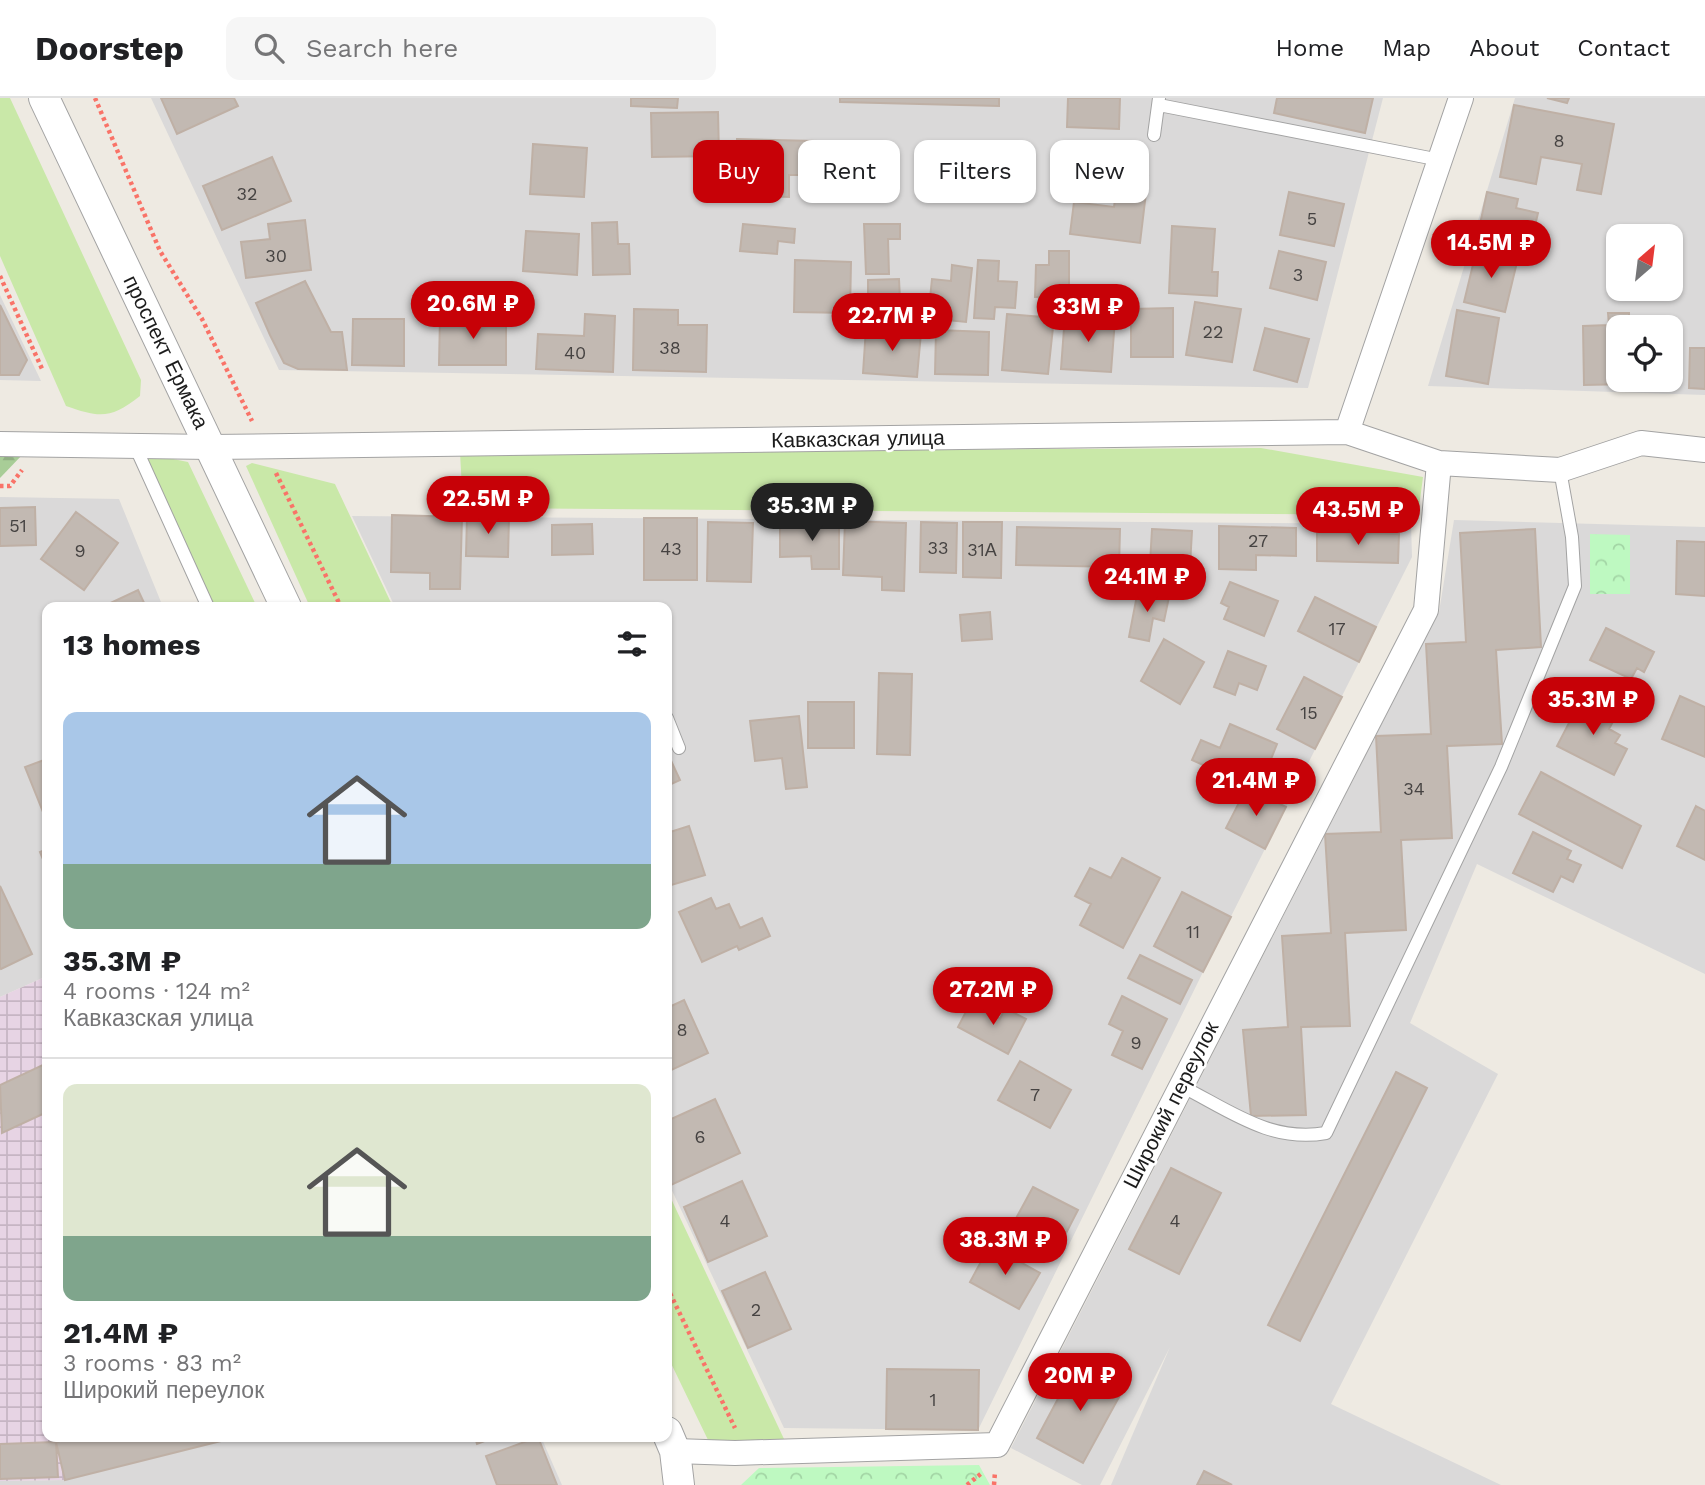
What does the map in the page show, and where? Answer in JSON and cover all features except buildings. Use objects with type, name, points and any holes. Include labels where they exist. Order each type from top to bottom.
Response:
[{"type":"street","name":"проспект Ермака","points":[[44,98],[284,602]]},
{"type":"street","points":[[1347,432],[1461,98]]},
{"type":"street","name":"Кавказская улица","points":[[0,444],[263,447],[1347,432],[1439,463],[1560,470],[1641,443],[1705,450]]},
{"type":"street","name":"Широкий переулок","points":[[672,1441],[735,1453],[997,1445],[1426,610],[1439,463]]},
{"type":"street","points":[[671,1442],[679,1485]]},
{"type":"lane","points":[[1154,135],[1159,102],[1440,160]]},
{"type":"lane","points":[[135,446],[206,602]]},
{"type":"lane","points":[[1181,1086],[1271,1132],[1307,1136],[1326,1133],[1501,766],[1574,586],[1572,537],[1560,470]]},
{"type":"lane","points":[[672,730],[679,748]]},
{"type":"path","points":[[95,98],[160,251],[202,320],[339,602]]},
{"type":"path","points":[[0,276],[44,371]]},
{"type":"path","points":[[672,1297],[737,1433],[735,1453]]},
{"type":"shaded area","points":[[151,98],[1383,98],[1308,388],[279,370]]},
{"type":"shaded area","points":[[1515,98],[1705,98],[1705,395],[1613,392],[1683,392],[1683,315],[1606,315],[1606,392],[1428,386]]},
{"type":"shaded area","points":[[0,295],[41,381],[0,380]]},
{"type":"shaded area","points":[[0,497],[119,499],[161,602],[42,602],[42,978],[0,997]]},
{"type":"shaded area","points":[[352,516],[1411,524],[1412,557],[1203,972],[978,1430],[784,1428],[672,1191],[672,602],[393,602]]},
{"type":"shaded area","points":[[1454,520],[1705,527],[1705,974],[1477,864],[1410,1023],[1498,1074],[1331,1404],[1501,1485],[1111,1485],[1170,1347],[1100,1485],[1082,1485],[1011,1448],[1439,612]]},
{"type":"shaded area","points":[[42,978],[42,1442],[217,1442],[65,1480],[0,1481],[0,997]]},
{"type":"shaded area","points":[[217,1442],[543,1442],[562,1485],[0,1485],[0,1481],[65,1480]]},
{"type":"green space","points":[[0,98],[10,98],[141,380],[140,396],[113,412],[88,413],[66,406],[0,256]]},
{"type":"green space","points":[[1261,448],[1423,477],[1418,515],[463,508],[460,452]]},
{"type":"green space","points":[[0,452],[24,453],[0,478]]},
{"type":"green space","points":[[143,453],[188,462],[255,602],[213,602]]},
{"type":"green space","points":[[252,463],[335,484],[391,602],[308,602],[246,466]]},
{"type":"green space","points":[[1590,534],[1630,535],[1630,594],[1590,594]]},
{"type":"green space","points":[[672,1201],[784,1439],[709,1442],[672,1365]]},
{"type":"green space","points":[[979,1465],[990,1485],[741,1485],[759,1468]]}]
